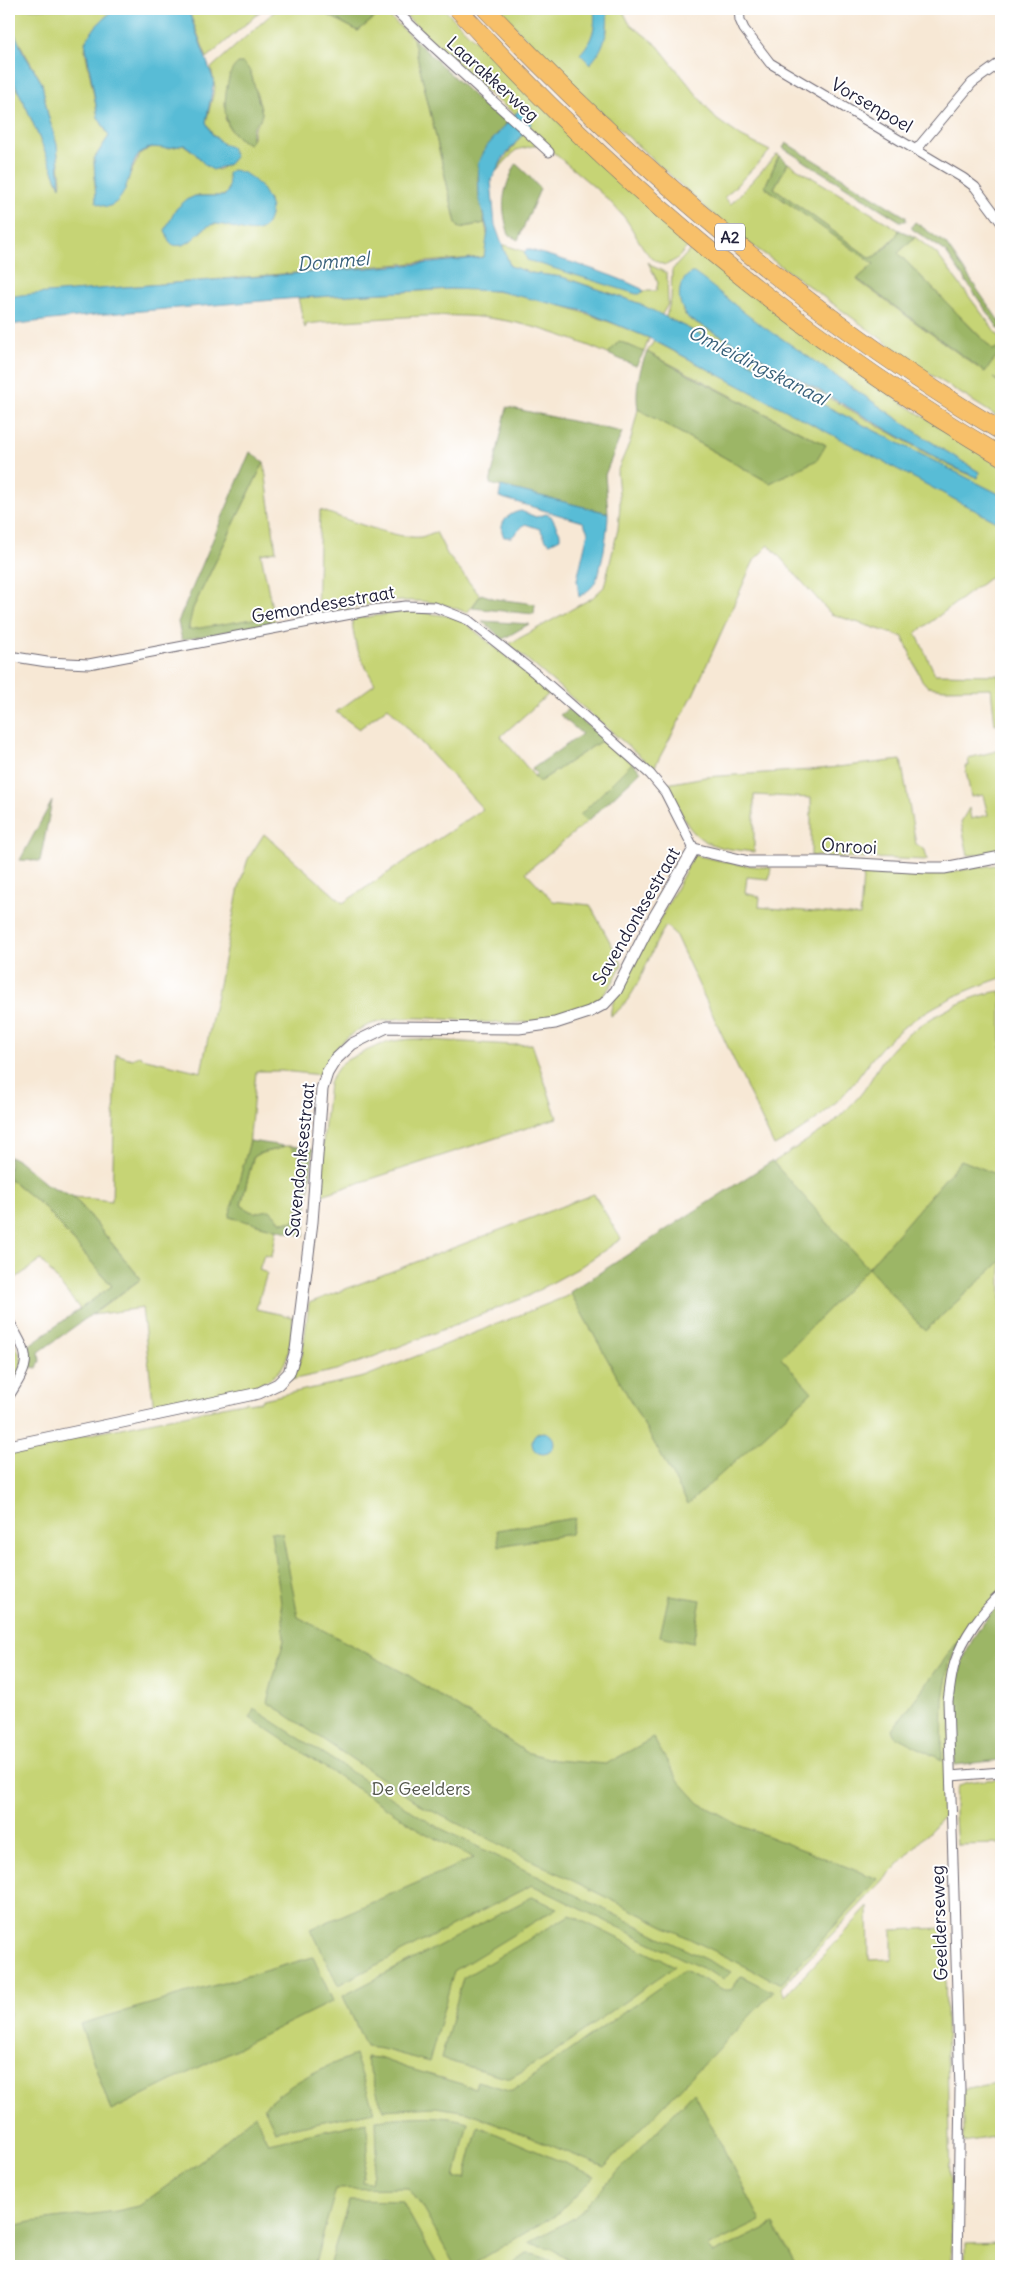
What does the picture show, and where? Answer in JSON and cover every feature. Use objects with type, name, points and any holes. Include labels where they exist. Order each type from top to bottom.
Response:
[{"type":"highway","name":"A2","points":[[458,9],[558,114],[715,254],[850,358],[1001,456]]},
{"type":"highway","name":"A2","points":[[486,9],[594,118],[726,234],[861,340],[911,375],[1001,430]]},
{"type":"street","name":"Laarakkerweg","points":[[394,9],[446,60],[511,116],[549,152]]},
{"type":"street","name":"Vorsenpoel","points":[[740,9],[740,20],[744,29],[770,63],[975,187],[1001,222]]},
{"type":"street","points":[[916,150],[972,83],[1001,62]]},
{"type":"street","name":"Gemondesestraat","points":[[9,656],[47,662],[89,664],[372,610],[406,606],[435,607],[468,620],[535,673],[650,774],[664,792],[694,850]]},
{"type":"street","name":"Onrooi","points":[[694,850],[749,862],[824,862],[928,868],[944,868],[1001,857]]},
{"type":"street","name":"Savendonksestraat","points":[[9,1446],[259,1393],[278,1384],[289,1373],[296,1350],[312,1222],[322,1089],[327,1073],[335,1060],[352,1044],[387,1027],[519,1028],[555,1023],[589,1012],[604,1004],[616,992],[649,926],[694,850]]},
{"type":"street","points":[[9,1321],[21,1341],[27,1358],[25,1369],[9,1396]]},
{"type":"street","name":"Geelderseweg","points":[[957,2266],[960,2089],[948,1701],[955,1662],[975,1624],[991,1603],[1001,1594]]},
{"type":"street","points":[[951,1776],[1001,1772]]},
{"type":"green space","points":[[9,9],[114,9],[96,26],[85,49],[98,117],[109,136],[94,159],[96,203],[131,172],[141,153],[152,147],[169,148],[184,145],[218,170],[229,164],[223,144],[212,134],[206,122],[215,87],[211,68],[277,9],[317,9],[358,31],[383,11],[413,38],[456,223],[459,228],[485,223],[488,239],[484,257],[9,297],[9,72],[60,187],[61,182],[57,145],[47,111],[42,83],[17,39],[9,20]],"holes":[[[250,70],[262,113],[255,127],[253,139],[238,138],[230,129],[225,118]],[[229,186],[269,200],[271,215],[208,225],[200,233],[195,196],[223,196],[227,193]]]},
{"type":"green space","points":[[188,9],[263,9],[207,58]]},
{"type":"green space","points":[[317,9],[381,9],[383,11],[358,31]]},
{"type":"green space","points":[[399,9],[444,9],[535,100],[691,243],[677,259],[666,265],[652,258],[646,252],[624,217],[601,193],[539,139],[528,127],[532,123],[519,110],[515,114],[471,79]]},
{"type":"green space","points":[[500,9],[594,9],[596,22],[589,45],[607,33],[607,9],[622,9],[629,23],[658,46],[716,119],[742,137],[770,151],[724,198],[731,204],[777,154],[779,155],[765,187],[874,264],[857,280],[984,372],[1001,351],[1001,382],[993,378],[1001,384],[1001,419],[927,372],[727,227],[601,112],[518,30]]},
{"type":"green space","points":[[413,38],[485,107],[510,120],[489,145],[479,167],[479,192],[485,223],[459,228],[456,223]]},
{"type":"green space","points":[[238,63],[243,63],[250,70],[262,113],[261,118],[253,128],[252,140],[249,144],[234,134],[225,113],[228,80]]},
{"type":"green space","points":[[523,133],[537,145],[516,150],[493,175]]},
{"type":"green space","points":[[786,143],[906,217],[906,221],[900,221],[783,148]]},
{"type":"green space","points":[[779,155],[788,163],[774,188],[870,258],[886,247],[899,230],[915,237],[898,253],[993,350],[1000,346],[1001,351],[985,372],[857,279],[874,264],[765,187]]},
{"type":"green space","points":[[788,163],[899,230],[898,234],[874,258],[870,258],[774,188]]},
{"type":"green space","points":[[516,164],[540,189],[518,240],[509,235],[504,215],[505,191]]},
{"type":"green space","points":[[915,222],[946,244],[1001,324],[1001,332],[945,251],[912,229]]},
{"type":"green space","points":[[915,237],[937,254],[1001,339],[1001,347],[994,351],[898,253]]},
{"type":"green space","points":[[502,244],[643,291],[656,291],[658,283],[648,262],[667,273],[668,304],[661,316],[638,303],[562,277],[531,273],[510,266]]},
{"type":"green space","points":[[693,247],[895,398],[1001,467],[1001,495],[820,403],[717,343],[666,317],[671,299],[672,270]],"holes":[[[724,296],[758,325],[781,338],[925,438],[979,472],[978,478],[928,454],[688,318],[682,311]]]},
{"type":"green space","points":[[477,289],[502,292],[553,303],[602,319],[649,338],[644,352],[619,341],[608,354],[538,328],[483,317],[430,316],[325,322],[307,324],[305,328],[298,298]]},
{"type":"green space","points":[[619,341],[644,352],[636,366],[608,354]]},
{"type":"green space","points":[[654,341],[1001,524],[1001,569],[916,633],[935,674],[998,675],[1001,696],[1001,723],[995,724],[991,688],[945,689],[928,687],[921,679],[903,637],[831,614],[769,545],[755,559],[693,695],[654,768],[509,644],[592,598],[604,587],[618,529],[620,505],[617,472],[631,439],[638,409],[770,483],[826,445],[647,352]]},
{"type":"green space","points":[[647,352],[826,445],[817,460],[770,483],[638,409],[638,380]]},
{"type":"green space","points":[[507,407],[622,432],[605,475],[608,513],[490,484]]},
{"type":"green space","points":[[250,452],[264,462],[193,608],[188,630],[259,618],[269,618],[269,623],[182,640],[178,622]]},
{"type":"green space","points":[[264,462],[276,551],[261,554],[275,623],[267,624],[269,623],[266,618],[259,618],[189,631],[193,608]]},
{"type":"green space","points":[[320,510],[370,528],[399,535],[421,537],[436,532],[447,554],[480,596],[467,613],[449,606],[412,601],[374,604],[317,615]]},
{"type":"green space","points":[[481,594],[496,599],[535,604],[534,614],[472,608]]},
{"type":"green space","points":[[411,611],[449,616],[462,620],[550,693],[501,736],[539,782],[604,739],[632,763],[581,815],[587,822],[526,872],[553,901],[590,905],[622,964],[614,980],[600,998],[584,1007],[560,1015],[518,1023],[430,1018],[403,1018],[378,1022],[355,1032],[336,1049],[321,1075],[282,1071],[256,1071],[249,1146],[230,1217],[277,1229],[272,1257],[264,1255],[259,1270],[267,1273],[256,1309],[293,1317],[287,1357],[281,1369],[271,1378],[258,1385],[222,1396],[154,1409],[142,1308],[92,1315],[141,1279],[74,1197],[112,1201],[116,1054],[132,1059],[140,1055],[142,1058],[201,1072],[239,887],[248,859],[264,834],[343,903],[483,809],[388,707],[359,729],[336,712],[375,684],[359,653],[354,638],[352,619]]},
{"type":"green space","points":[[482,621],[529,624],[503,639]]},
{"type":"green space","points":[[568,709],[604,739],[539,782],[534,776],[537,773],[532,769],[582,734],[560,715]]},
{"type":"green space","points":[[1001,750],[1001,850],[968,855],[961,822],[969,808],[971,819],[988,815],[983,795],[971,797],[965,766],[969,766],[968,758]]},
{"type":"green space","points":[[901,760],[916,844],[925,850],[927,860],[811,856],[811,798],[754,795],[754,852],[721,847],[703,840],[688,826],[667,784],[705,777],[810,770]]},
{"type":"green space","points":[[632,763],[641,771],[587,822],[580,815]]},
{"type":"green space","points":[[52,801],[40,861],[20,860]]},
{"type":"green space","points":[[694,855],[736,864],[771,868],[769,879],[747,877],[745,893],[760,897],[759,907],[860,916],[863,875],[937,874],[1001,864],[1001,978],[968,990],[936,1006],[906,1025],[880,1049],[851,1086],[831,1107],[803,1129],[774,1146],[675,934],[666,926],[629,998],[611,1016],[611,1009],[620,985],[653,924],[659,921]]},
{"type":"green space","name":"De Geelders","points":[[1001,991],[1001,1591],[954,1656],[947,1813],[781,1988],[785,1996],[868,1907],[869,1960],[892,1959],[892,1930],[944,1928],[952,2266],[9,2266],[9,1451],[247,1402],[249,1404],[261,1402],[263,1399],[364,1377],[565,1297],[831,1125],[861,1094],[889,1052],[925,1022],[973,998]]},
{"type":"green space","points":[[414,1039],[512,1045],[532,1044],[557,1118],[322,1195],[319,1184],[329,1083],[333,1075],[343,1063],[382,1044]]},
{"type":"green space","points":[[250,1141],[284,1146],[256,1155],[253,1158],[241,1205],[252,1212],[270,1210],[281,1222],[291,1222],[296,1219],[305,1164],[291,1146],[313,1149],[304,1236],[229,1217]]},
{"type":"green space","points":[[284,1146],[291,1146],[305,1164],[296,1219],[291,1222],[281,1222],[274,1214],[266,1211],[253,1212],[241,1205],[253,1158],[256,1155]]},
{"type":"green space","points":[[9,1156],[19,1161],[46,1184],[74,1197],[141,1279],[39,1352],[40,1361],[37,1368],[31,1367],[28,1346],[112,1286],[45,1208],[9,1178]]},
{"type":"green space","points":[[961,1160],[1001,1176],[1001,1261],[925,1331],[868,1268]]},
{"type":"green space","points":[[772,1161],[868,1268],[781,1358],[812,1392],[688,1504],[570,1292]]},
{"type":"green space","points":[[9,1178],[45,1208],[112,1286],[80,1309],[41,1260],[16,1278],[9,1269]]},
{"type":"green space","points":[[594,1194],[621,1239],[577,1269],[526,1297],[365,1360],[337,1370],[290,1380],[302,1356],[309,1303]]},
{"type":"green space","points":[[9,1335],[21,1357],[21,1366],[9,1388]]},
{"type":"green space","points":[[575,1518],[571,1534],[499,1546],[497,1530]]},
{"type":"green space","points":[[271,1532],[282,1533],[298,1617],[408,1675],[526,1752],[555,1760],[606,1764],[653,1738],[679,1781],[699,1803],[739,1825],[878,1879],[781,1984],[422,1806],[267,1702],[284,1640],[283,1617]]},
{"type":"green space","points":[[669,1595],[701,1600],[693,1643],[660,1636]]},
{"type":"green space","points":[[996,1607],[1001,1626],[1001,1760],[955,1765],[955,1700],[962,1663],[970,1644]]},
{"type":"green space","points":[[964,1633],[950,1660],[943,1699],[942,1760],[895,1736],[892,1730]]},
{"type":"green space","points":[[254,1709],[432,1824],[731,1972],[724,1979],[532,1885],[338,1985],[311,1929],[474,1858],[423,1832],[250,1718]]},
{"type":"green space","points":[[1001,1779],[1001,1844],[957,1845],[955,1805],[959,1786],[973,1781]]},
{"type":"green space","points":[[532,1897],[557,1908],[454,1971],[429,2062],[382,2049],[366,2047],[343,1996]]},
{"type":"green space","points":[[570,1915],[675,1966],[547,2057],[510,2078],[441,2059],[463,1978]]},
{"type":"green space","points":[[313,1957],[333,2001],[111,2111],[80,2024]]},
{"type":"green space","points":[[684,1970],[724,1990],[731,1990],[741,1976],[773,1992],[604,2167],[468,2112],[435,2107],[383,2110],[365,2057],[379,2058],[475,2088],[477,2081],[512,2091]]},
{"type":"green space","points":[[355,2055],[374,2111],[275,2131],[264,2107],[306,2076]]},
{"type":"green space","points":[[1001,2082],[1001,2136],[963,2142],[963,2089]]},
{"type":"green space","points":[[694,2092],[761,2221],[707,2247],[713,2254],[774,2224],[796,2266],[580,2266],[550,2248],[528,2243],[574,2218]]},
{"type":"green space","points":[[255,2115],[268,2143],[367,2122],[368,2150],[362,2182],[371,2183],[377,2151],[376,2120],[422,2116],[445,2117],[468,2122],[455,2178],[465,2178],[478,2126],[595,2176],[560,2212],[470,2266],[455,2266],[420,2204],[408,2188],[336,2189],[314,2266],[9,2266],[9,2227],[139,2206],[200,2162]]},
{"type":"green space","points":[[349,2200],[402,2201],[438,2266],[329,2266]]},
{"type":"green space","points":[[1001,2242],[1001,2266],[966,2266],[966,2243]]},
{"type":"green space","points":[[527,2254],[540,2256],[559,2266],[510,2266]]},
{"type":"water","points":[[114,9],[188,9],[214,81],[206,122],[212,134],[223,144],[231,147],[235,157],[229,164],[213,170],[184,145],[149,148],[135,160],[122,196],[116,203],[107,207],[96,203],[94,159],[109,136],[98,117],[85,42],[96,26]]},
{"type":"water","points":[[594,9],[607,9],[607,24],[605,38],[599,52],[590,64],[580,54],[588,44],[593,33]]},
{"type":"water","points":[[9,20],[23,52],[42,83],[47,111],[57,145],[60,187],[9,72]]},
{"type":"water","points":[[519,110],[532,123],[503,158],[491,181],[495,225],[510,266],[531,273],[562,277],[638,303],[717,343],[820,403],[1001,495],[1001,524],[649,338],[584,311],[497,291],[451,289],[298,298],[94,315],[9,325],[9,297],[21,295],[432,263],[484,257],[488,231],[479,199],[478,163],[487,146]]},
{"type":"water","points":[[232,170],[239,171],[252,178],[266,195],[271,208],[264,228],[250,231],[214,224],[208,226],[185,244],[173,245],[169,241],[165,230],[176,209],[186,200],[195,196],[224,196],[228,188],[228,173]]},
{"type":"water","points":[[527,249],[600,272],[643,291],[640,294],[636,294],[527,260],[524,252]]},
{"type":"water","points":[[691,273],[705,281],[769,331],[925,438],[979,472],[978,478],[945,463],[782,369],[688,318],[682,307],[679,294],[682,283]]},
{"type":"water","points":[[501,486],[608,513],[606,540],[599,573],[592,587],[579,597],[577,580],[588,532],[583,522],[499,497]]},
{"type":"water","points":[[521,511],[536,517],[546,514],[551,516],[560,533],[560,538],[550,543],[546,540],[540,529],[525,524],[512,537],[504,537],[502,528],[505,520],[512,514]]},
{"type":"water","points":[[543,1432],[551,1435],[554,1443],[551,1451],[543,1454],[535,1451],[532,1443],[535,1435]]},
{"type":"water label","name":"Dommel","points":[[333,261]]},
{"type":"water label","name":"Omleidingskanaal","points":[[758,365]]}]
